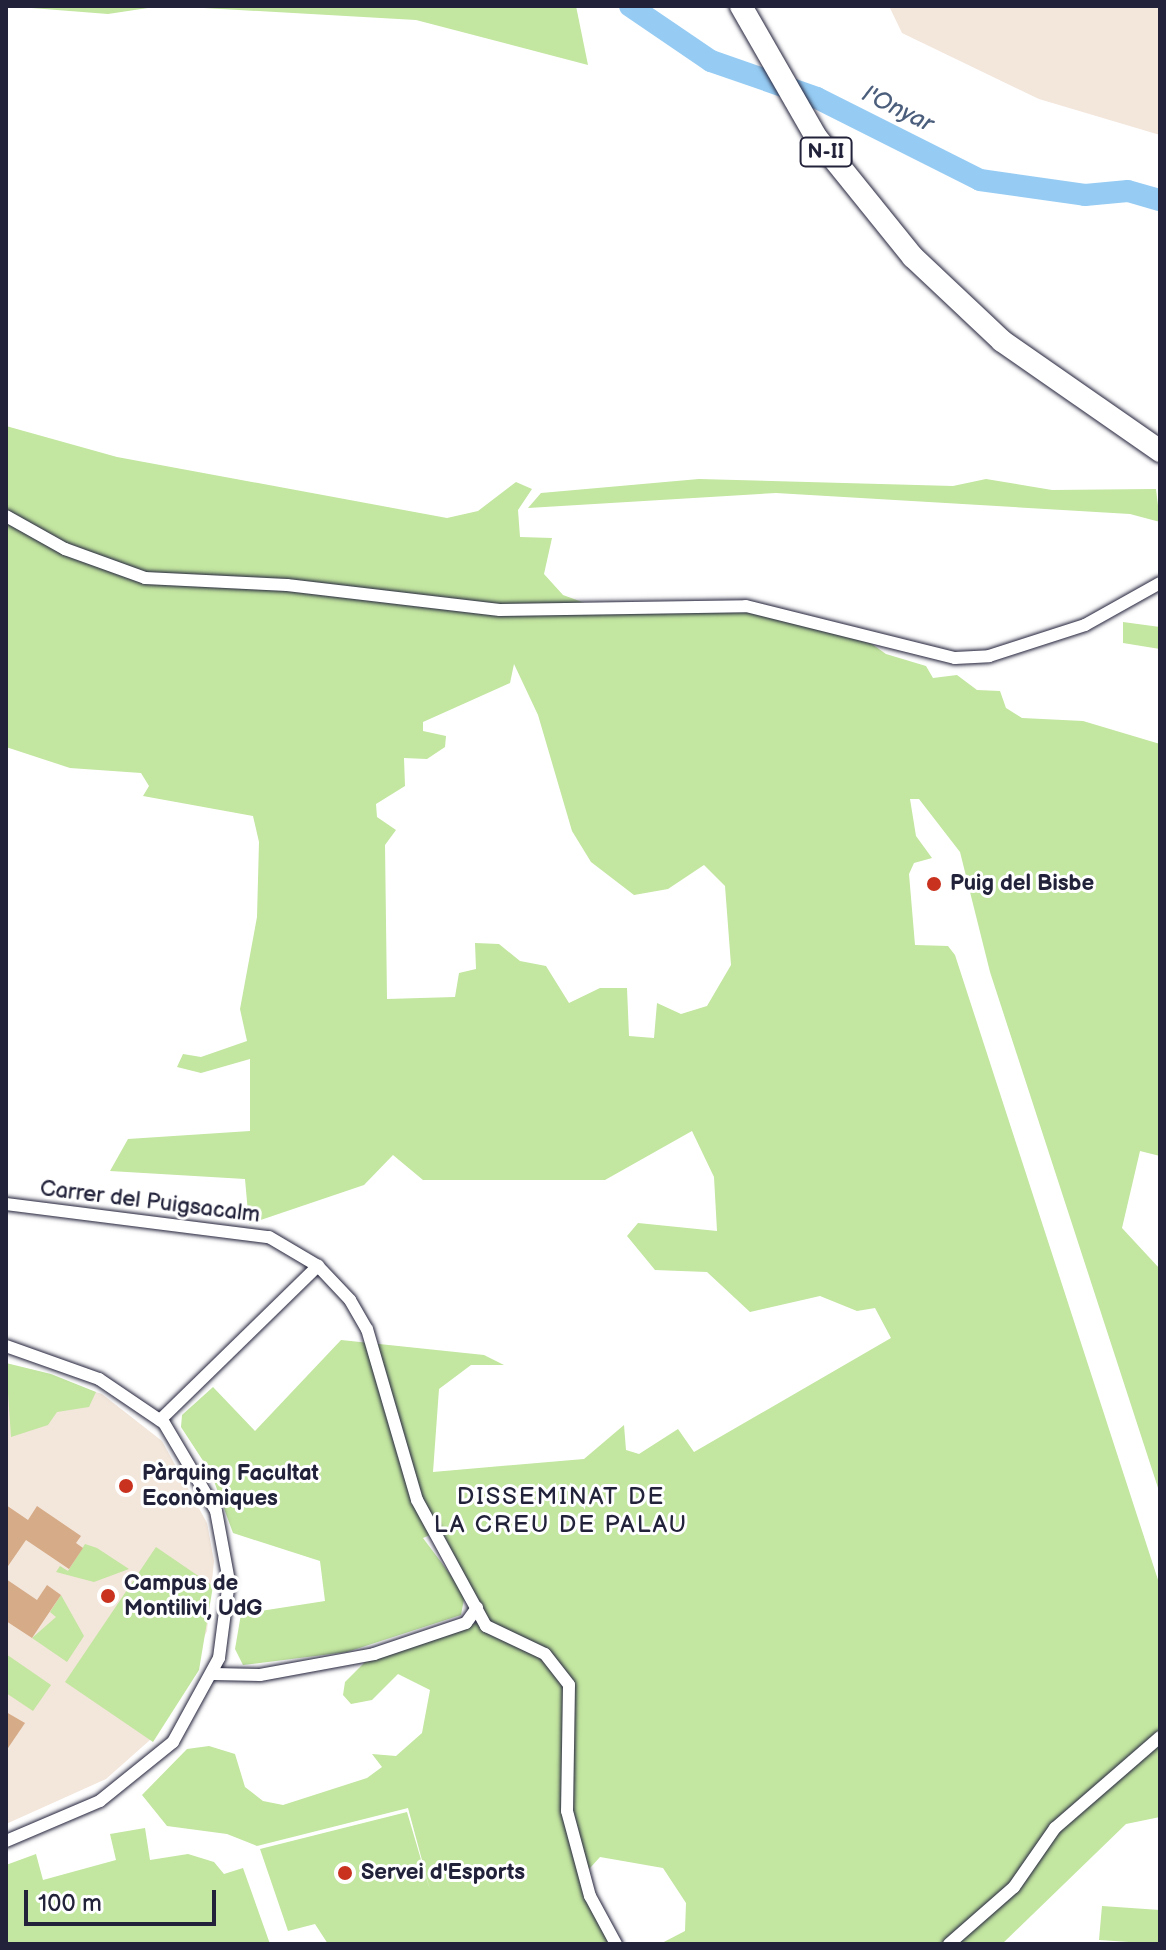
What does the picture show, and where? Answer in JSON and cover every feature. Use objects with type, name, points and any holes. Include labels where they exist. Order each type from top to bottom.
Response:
[{"type":"highway","name":"N-II","points":[[741,6],[816,137],[937,279],[1002,341],[1160,451]]},
{"type":"street","points":[[6,516],[65,549],[145,578],[287,585],[500,610],[746,606],[955,658],[989,656],[1085,625],[1160,583]]},
{"type":"street","name":"Carrer del Puigsacalm","points":[[6,1204],[239,1230],[269,1237],[318,1266],[367,1329],[417,1500],[477,1608],[502,1638],[559,1665],[569,1685],[567,1811],[590,1896],[616,1944]]},
{"type":"street","points":[[160,1420],[318,1266]]},
{"type":"street","points":[[6,1346],[99,1379],[160,1420],[199,1477],[226,1549],[226,1618],[214,1674],[173,1742],[134,1780],[6,1841]]},
{"type":"street","points":[[214,1674],[260,1675],[368,1655],[466,1623],[477,1608]]},
{"type":"street","points":[[949,1944],[1014,1887],[1055,1828],[1160,1737]]},
{"type":"shaded area","points":[[889,6],[1160,6],[1160,135],[1039,99],[902,33]]},
{"type":"shaded area","name":"Campus de Montilivi, UdG","points":[[6,1363],[102,1394],[162,1441],[207,1523],[214,1561],[207,1631],[159,1732],[106,1779],[6,1824]]},
{"type":"green space","points":[[6,6],[161,6],[108,14]]},
{"type":"green space","points":[[169,6],[576,6],[588,65],[416,20]]},
{"type":"green space","points":[[6,426],[117,457],[447,518],[478,511],[516,482],[532,489],[518,510],[520,537],[552,538],[544,574],[563,595],[596,607],[713,604],[852,630],[886,654],[926,666],[933,678],[957,675],[977,690],[1000,691],[1006,708],[1022,718],[1083,721],[1160,744],[1160,1156],[1140,1151],[1122,1228],[1160,1269],[1160,1494],[990,972],[960,852],[919,799],[910,799],[916,836],[932,858],[914,863],[909,874],[915,945],[948,946],[955,955],[1160,1586],[1160,1817],[1126,1824],[1002,1944],[660,1944],[685,1931],[686,1903],[663,1868],[600,1857],[580,1879],[610,1944],[328,1944],[315,1924],[288,1931],[260,1849],[407,1812],[430,1890],[408,1808],[257,1846],[227,1834],[167,1826],[142,1795],[187,1749],[209,1746],[235,1754],[245,1787],[263,1801],[283,1805],[367,1778],[382,1767],[372,1754],[396,1756],[422,1733],[430,1690],[398,1674],[372,1700],[351,1704],[343,1695],[345,1682],[365,1662],[487,1619],[441,1530],[423,1538],[465,1594],[461,1615],[347,1652],[243,1665],[235,1649],[241,1614],[325,1601],[320,1561],[233,1533],[211,1473],[181,1427],[182,1415],[213,1387],[255,1431],[341,1340],[484,1355],[504,1365],[471,1365],[439,1389],[433,1472],[584,1459],[624,1425],[626,1450],[639,1454],[678,1429],[694,1452],[891,1338],[875,1308],[857,1311],[820,1296],[750,1312],[707,1272],[655,1270],[627,1236],[638,1223],[717,1231],[714,1177],[692,1131],[605,1180],[423,1180],[393,1155],[364,1185],[249,1224],[245,1179],[110,1171],[128,1139],[250,1131],[250,1059],[201,1073],[177,1067],[183,1054],[201,1057],[247,1041],[240,1009],[257,917],[259,842],[253,816],[143,796],[149,786],[141,773],[70,768],[6,747]],"holes":[[[514,664],[538,715],[572,831],[591,862],[634,895],[668,889],[704,865],[725,886],[731,965],[707,1006],[681,1014],[657,1003],[654,1038],[629,1036],[627,988],[600,988],[569,1003],[546,966],[520,961],[499,944],[475,943],[476,969],[459,973],[455,997],[387,999],[385,845],[396,830],[377,817],[376,804],[405,786],[404,758],[427,759],[445,747],[446,736],[423,731],[423,722],[510,683]]]},
{"type":"green space","points":[[699,479],[953,486],[986,479],[1052,490],[1156,489],[1160,522],[1130,514],[776,493],[528,508],[541,493]]},
{"type":"green space","points":[[1123,622],[1160,627],[1160,649],[1123,643]]},
{"type":"green space","points":[[6,1363],[51,1374],[96,1392],[89,1407],[57,1412],[48,1425],[11,1437]]},
{"type":"green space","points":[[85,1544],[97,1548],[129,1569],[94,1582],[56,1572],[60,1566],[68,1571]]},
{"type":"green space","points":[[156,1547],[213,1586],[199,1670],[153,1742],[65,1682]]},
{"type":"green space","points":[[61,1595],[84,1636],[67,1662],[32,1638],[56,1617],[50,1612]]},
{"type":"green space","points":[[6,1654],[51,1685],[33,1711],[6,1693]]},
{"type":"green space","points":[[145,1828],[150,1860],[188,1854],[214,1862],[224,1874],[243,1868],[270,1944],[6,1944],[6,1865],[36,1854],[43,1880],[116,1860],[110,1834]]},
{"type":"green space","points":[[1102,1906],[1160,1910],[1160,1944],[1099,1940]]},
{"type":"building","points":[[6,1505],[28,1520],[37,1506],[81,1536],[76,1543],[83,1548],[69,1569],[26,1540],[6,1569]]},
{"type":"building","points":[[6,1579],[37,1600],[47,1585],[61,1595],[32,1638],[6,1621]]},
{"type":"building","points":[[6,1712],[25,1723],[6,1751]]},
{"type":"waterway","name":"l'Onyar","points":[[630,6],[711,61],[817,98],[980,180],[1085,195],[1128,191],[1160,200]]},
{"type":"place","name":"Puig del Bisbe","points":[[934,884]]},
{"type":"place","name":"Pàrquing Facultat Econòmiques","points":[[126,1486]]},
{"type":"place","name":"Campus de Montilivi, UdG","points":[[108,1596]]},
{"type":"place","name":"Servei d'Esports","points":[[345,1873]]},
{"type":"district","name":"DISSEMINAT DE LA CREU DE PALAU","points":[[561,1511]]}]
